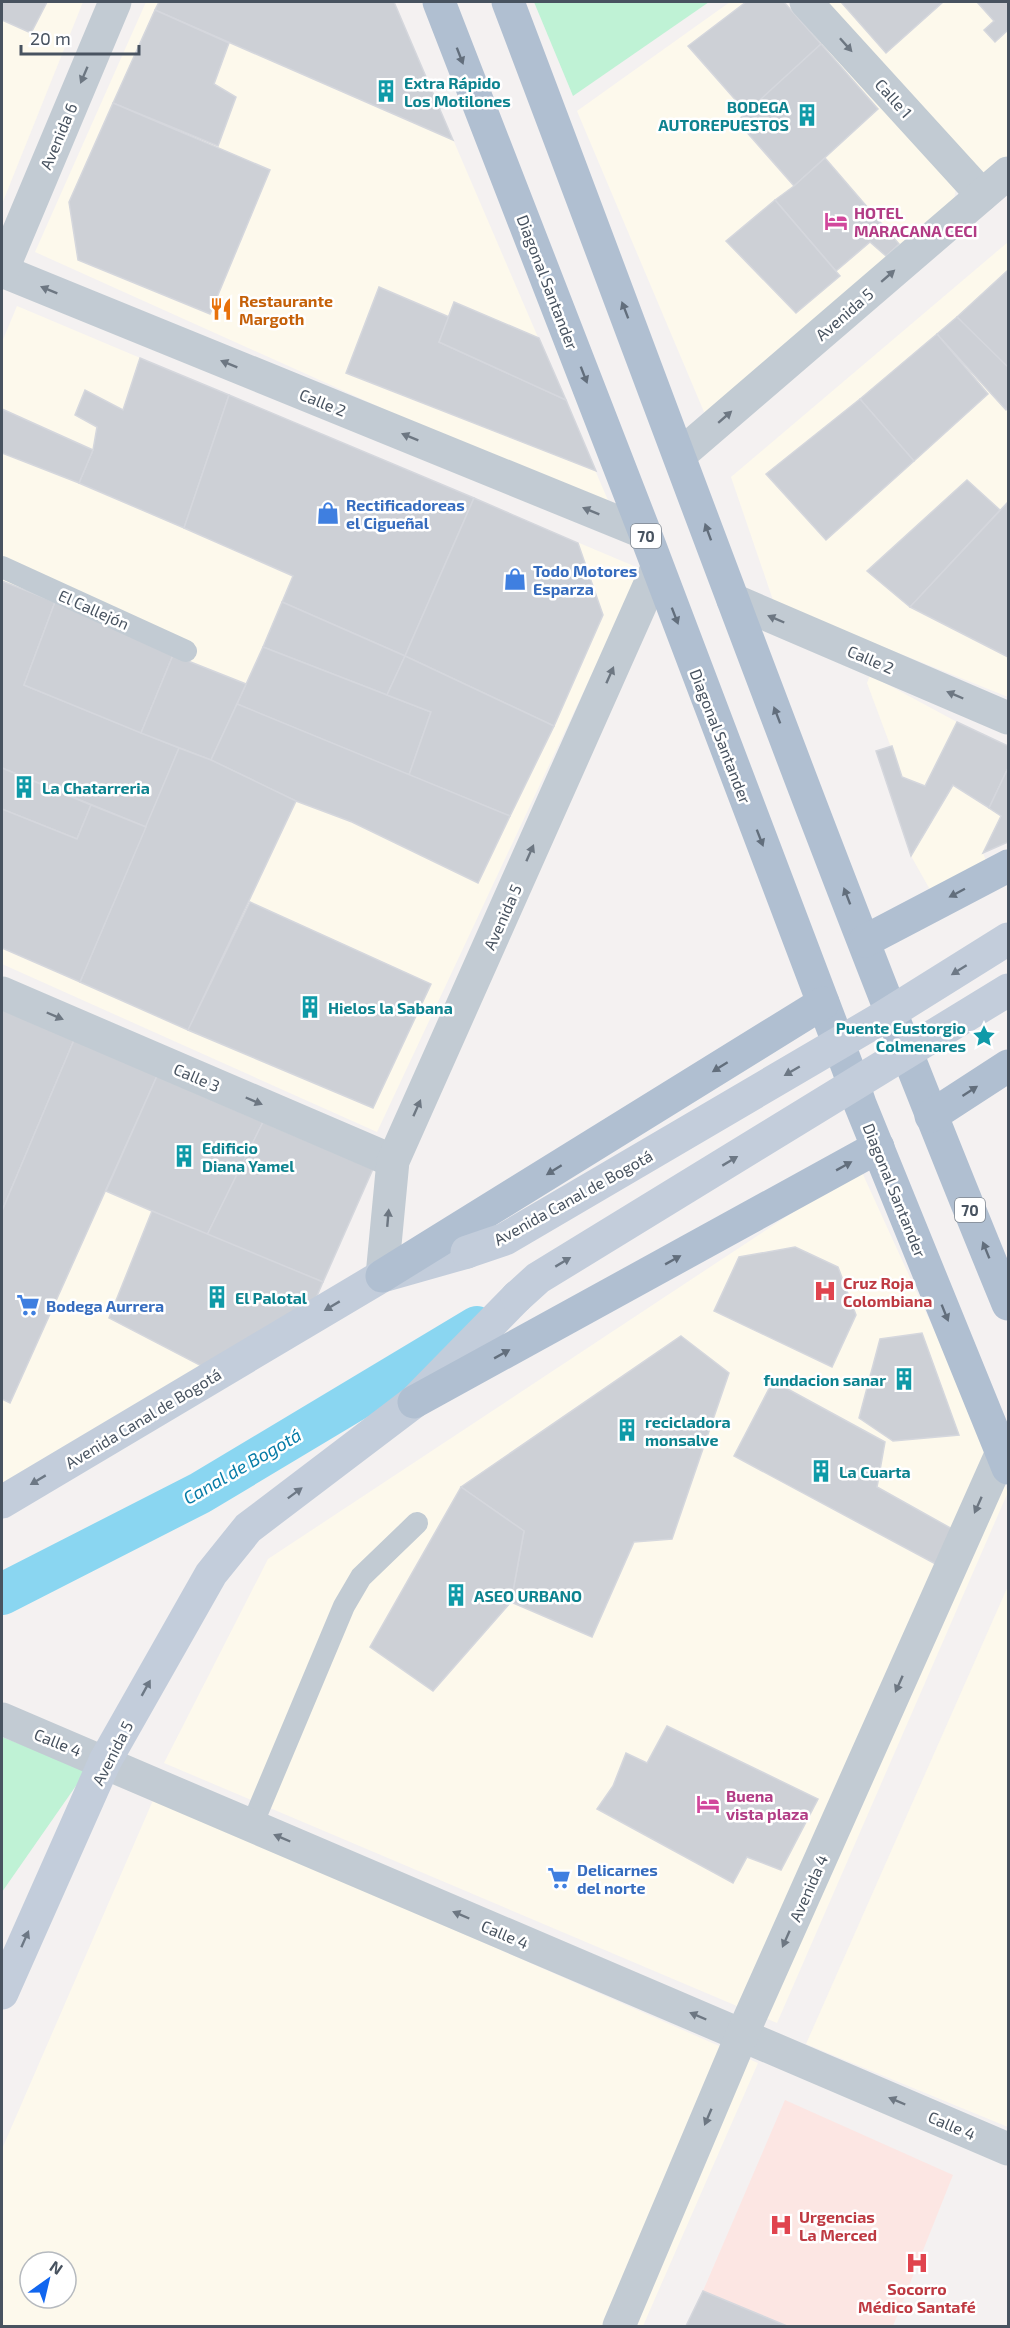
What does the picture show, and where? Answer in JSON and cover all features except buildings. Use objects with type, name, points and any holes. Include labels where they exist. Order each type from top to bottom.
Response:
[{"type":"main road","name":"Diagonal Santander","points":[[439,2],[645,533],[860,1104],[1005,1460]]},
{"type":"main road","name":"70","points":[[508,2],[733,600],[931,1116],[1008,1304]]},
{"type":"main road","points":[[865,941],[1008,866]]},
{"type":"main road","name":"Avenida Canal de Bogotá","points":[[2,1502],[382,1276],[505,1239],[880,1020],[1008,939]]},
{"type":"main road","points":[[414,1402],[538,1278],[1008,990]]},
{"type":"main road","points":[[382,1276],[823,1003]]},
{"type":"main road","points":[[931,1116],[1008,1066]]},
{"type":"main road","points":[[414,1402],[878,1147]]},
{"type":"main road","name":"Avenida 5","points":[[2,1993],[105,1761],[211,1574],[248,1528],[414,1402]]},
{"type":"street","name":"Avenida 6","points":[[2,271],[115,2]]},
{"type":"street","name":"Calle 1","points":[[806,2],[982,195]]},
{"type":"street","name":"Avenida 5","points":[[680,455],[1008,173]]},
{"type":"street","name":"Calle 2","points":[[2,271],[645,533]]},
{"type":"street","name":"Avenida 5","points":[[382,1276],[393,1161],[657,568]]},
{"type":"street","name":"Calle 2","points":[[733,600],[1008,718]]},
{"type":"street","name":"Calle 3","points":[[2,993],[393,1161]]},
{"type":"street","name":"Avenida 4","points":[[619,2326],[742,2036],[1005,1460]]},
{"type":"street","name":"Calle 4","points":[[2,1719],[105,1761],[1008,2149]]},
{"type":"lane","name":"El Callejón","points":[[2,567],[186,651]]},
{"type":"lane","points":[[252,1825],[344,1606],[361,1576],[417,1523]]},
{"type":"shaded area","points":[[2,2],[83,2],[2,204]]},
{"type":"shaded area","points":[[146,2],[394,2],[613,512],[35,252]]},
{"type":"shaded area","points":[[730,2],[785,2],[956,188],[953,205],[707,419],[577,111]]},
{"type":"shaded area","points":[[822,2],[1008,2],[1008,171],[989,188]]},
{"type":"shaded area","points":[[1008,242],[1008,697],[774,603],[731,477]]},
{"type":"shaded area","points":[[17,306],[641,569],[377,1132],[2,964],[2,342]]},
{"type":"shaded area","points":[[870,675],[957,722],[925,786],[902,777],[867,683]]},
{"type":"shaded area","points":[[953,785],[1001,816],[983,853],[987,863],[933,895],[911,856]]},
{"type":"shaded area","points":[[2,1009],[373,1169],[310,1312],[2,1493]]},
{"type":"shaded area","points":[[860,1168],[1008,1492],[777,2023],[164,1763],[268,1559]]},
{"type":"shaded area","points":[[1008,1586],[1008,2127],[806,2044]]},
{"type":"shaded area","points":[[154,1798],[758,2063],[643,2326],[2,2326],[2,2149]]},
{"type":"shaded area","points":[[785,2100],[953,2175],[893,2326],[787,2326],[703,2291]]},
{"type":"green space","points":[[534,2],[709,2],[573,96]]},
{"type":"green space","points":[[2,1737],[87,1770],[2,1892]]},
{"type":"waterway","name":"Canal de Bogotá","points":[[2,1594],[200,1493],[477,1327]]},
{"type":"place","name":"Extra Rápido Los Motilones","points":[[386,91]]},
{"type":"place","name":"BODEGA AUTOREPUESTOS","points":[[807,115]]},
{"type":"place","name":"HOTEL MARACANA CECI","points":[[836,221]]},
{"type":"place","name":"Restaurante Margoth","points":[[221,309]]},
{"type":"place","name":"Rectificadoreas el Cigueñal","points":[[328,513]]},
{"type":"place","name":"Todo Motores Esparza","points":[[515,579]]},
{"type":"place","name":"La Chatarreria","points":[[24,787]]},
{"type":"place","name":"Hielos la Sabana","points":[[310,1007]]},
{"type":"place","name":"Puente Eustorgio Colmenares","points":[[984,1036]]},
{"type":"place","name":"Edificio Diana Yamel","points":[[184,1156]]},
{"type":"place","name":"Cruz Roja Colombiana","points":[[825,1291]]},
{"type":"place","name":"El Palotal","points":[[217,1297]]},
{"type":"place","name":"Bodega Aurrera","points":[[28,1305]]},
{"type":"place","name":"fundacion sanar","points":[[904,1379]]},
{"type":"place","name":"recicladora monsalve","points":[[627,1430]]},
{"type":"place","name":"La Cuarta","points":[[821,1471]]},
{"type":"place","name":"ASEO URBANO","points":[[456,1595]]},
{"type":"place","name":"Buena vista plaza","points":[[708,1804]]},
{"type":"place","name":"Delicarnes del norte","points":[[559,1878]]},
{"type":"place","name":"Urgencias La Merced","points":[[781,2225]]},
{"type":"place","name":"Socorro Médico Santafé","points":[[917,2263]]}]
